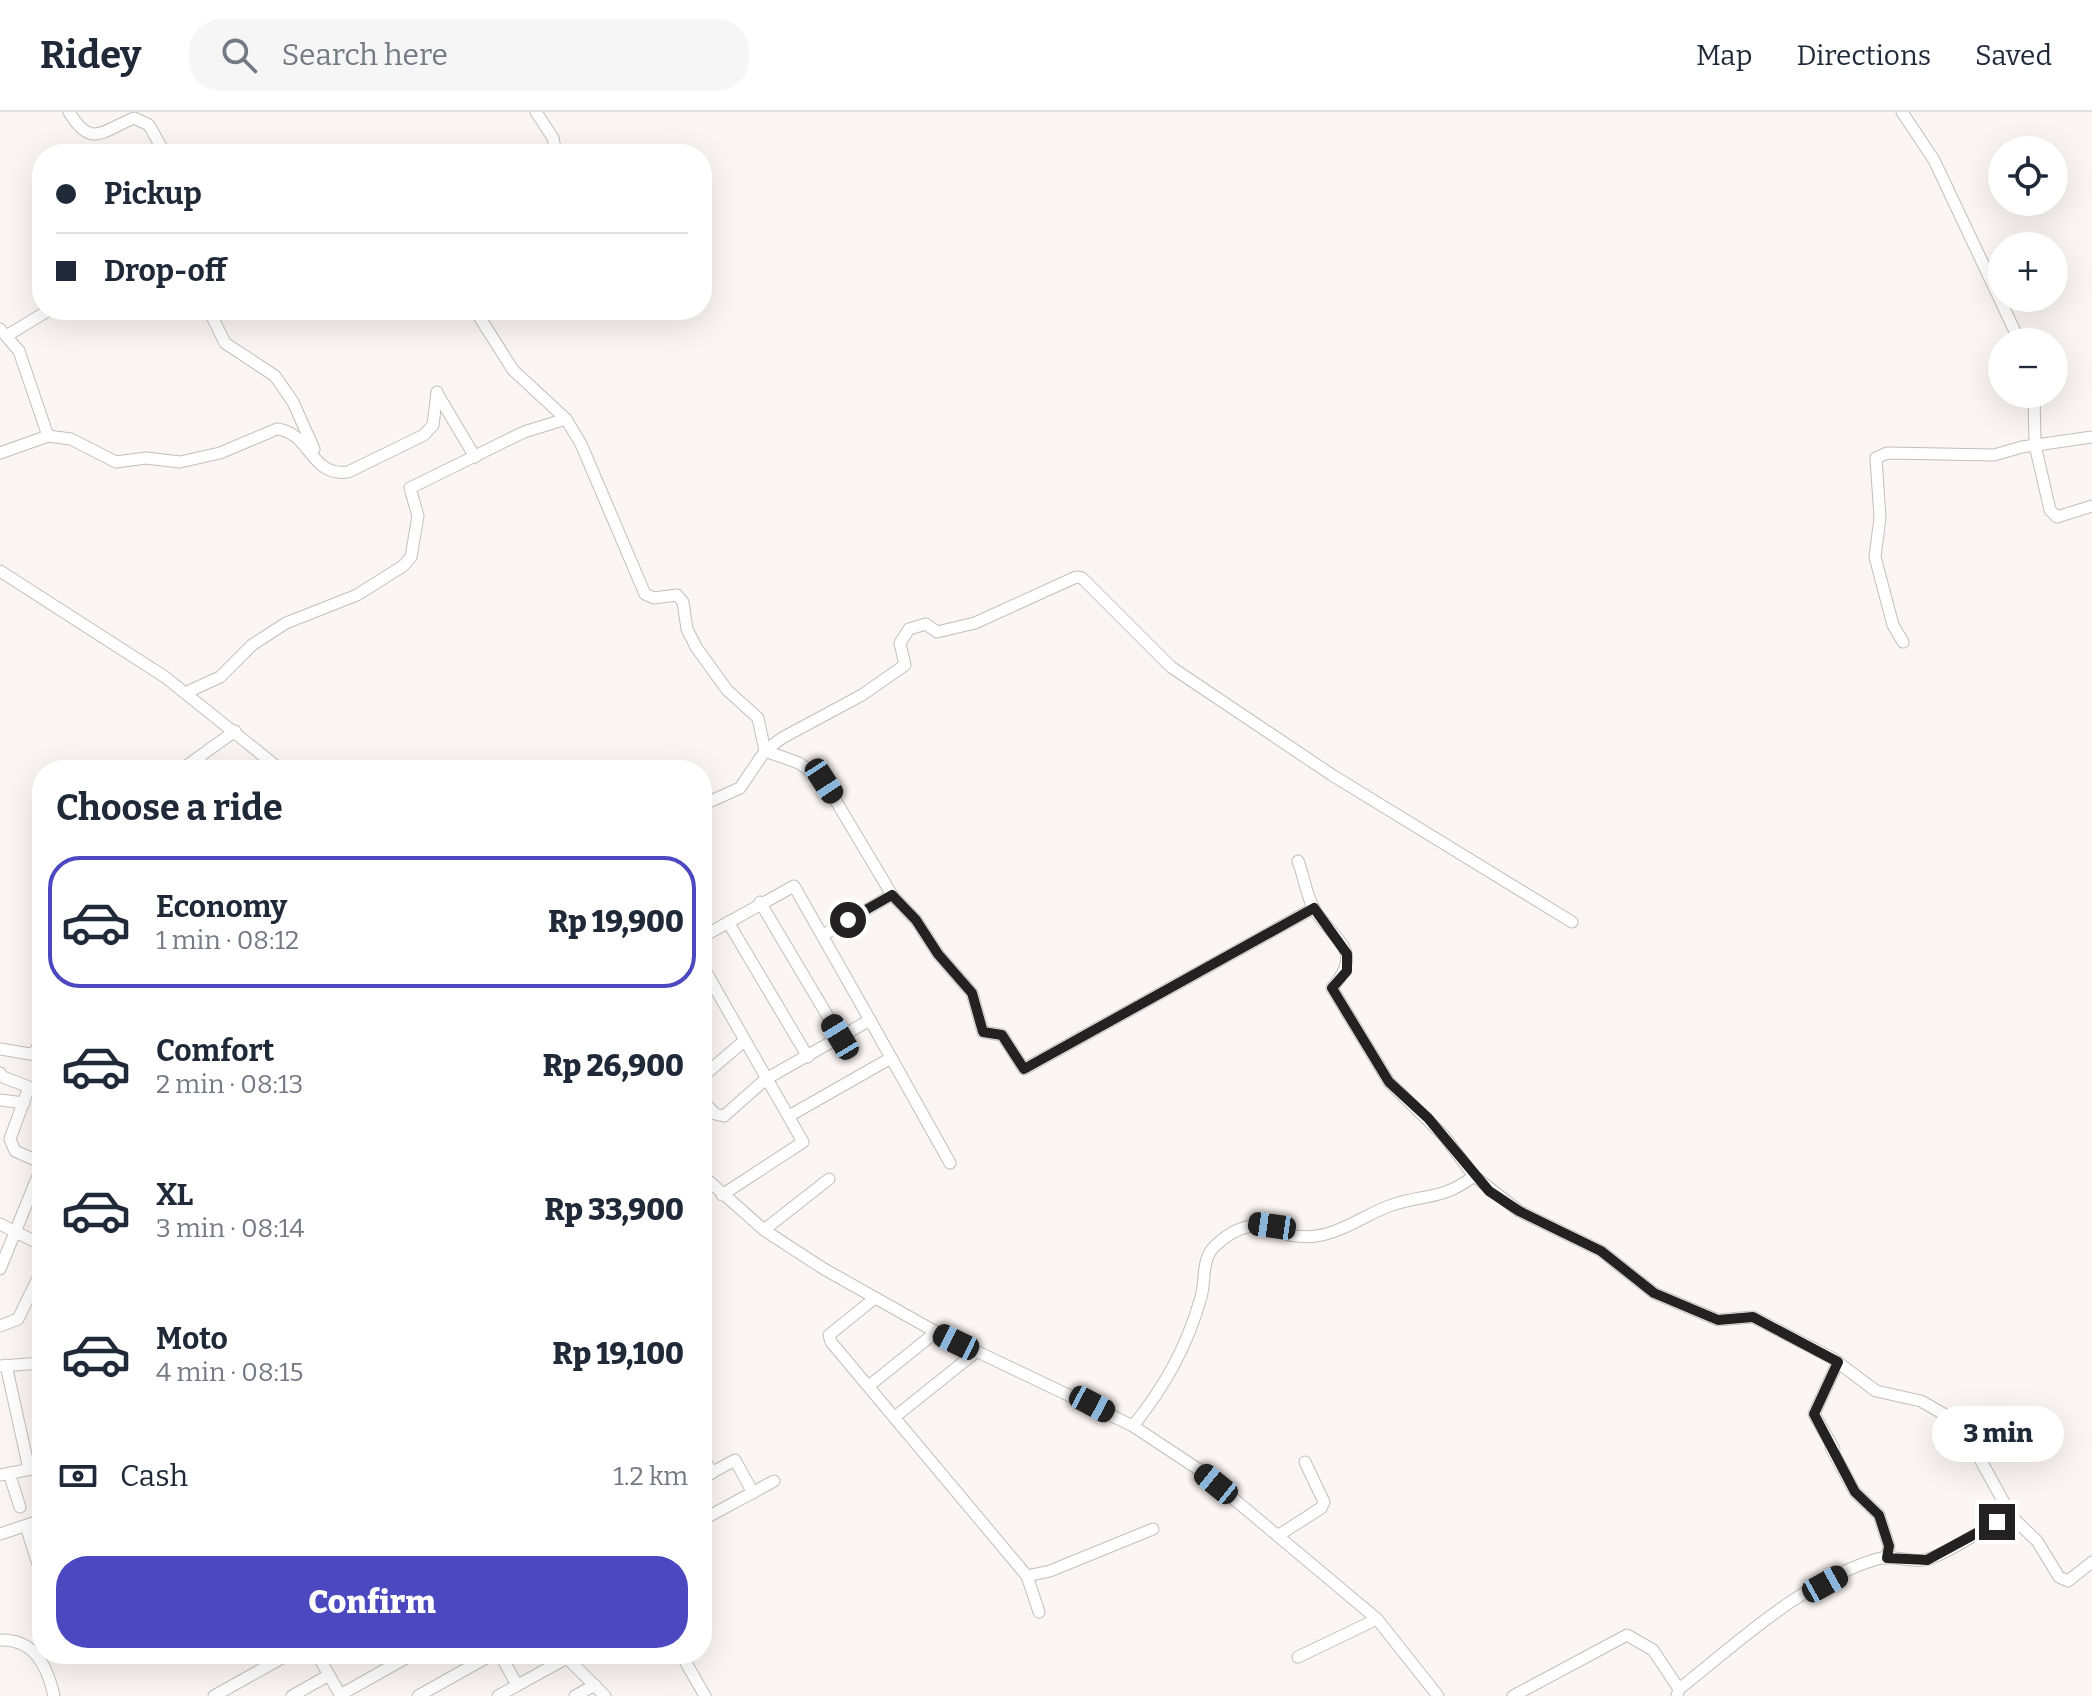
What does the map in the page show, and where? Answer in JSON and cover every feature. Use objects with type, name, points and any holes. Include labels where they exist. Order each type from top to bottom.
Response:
[{"type":"street","points":[[69,112],[81,130],[90,135],[97,135],[134,118],[143,121],[158,144]]},
{"type":"street","points":[[536,112],[554,144]]},
{"type":"street","points":[[1902,112],[1934,160],[2013,328]]},
{"type":"street","points":[[32,318],[4,332],[19,351],[39,401],[48,436]]},
{"type":"street","points":[[214,320],[225,343],[275,376],[293,402],[326,471]]},
{"type":"street","points":[[482,320],[522,381],[566,419],[581,444],[645,594],[654,598],[677,595],[681,598],[687,629],[696,647],[727,690],[758,718],[765,751]]},
{"type":"street","points":[[0,453],[48,436],[71,439],[116,462],[146,458],[180,462],[220,453],[277,429],[299,439],[326,471],[348,472],[424,435],[433,425],[437,392],[475,457]]},
{"type":"street","points":[[2034,408],[2035,445],[2054,514],[2068,515],[2092,506]]},
{"type":"street","points":[[185,693],[220,677],[252,645],[286,623],[357,595],[397,572],[411,557],[414,542],[418,516],[410,488],[524,432],[566,419]]},
{"type":"street","points":[[1903,642],[1893,625],[1875,557],[1880,518],[1876,458],[1887,453],[1994,455],[2035,445],[2092,437]]},
{"type":"street","points":[[0,571],[76,618],[185,693],[269,760]]},
{"type":"street","points":[[712,801],[740,788],[765,751],[905,665],[900,643],[903,634],[915,625],[926,624],[937,632],[975,623],[1076,577],[1082,578],[1171,667],[1311,761],[1572,922]]},
{"type":"street","points":[[206,760],[235,731]]},
{"type":"street","points":[[765,751],[799,763],[824,781],[892,895],[916,920],[938,954],[972,993],[983,1032],[1002,1035],[1024,1069],[1314,908]]},
{"type":"street","points":[[1298,861],[1314,908],[1347,954],[1347,971],[1332,988],[1398,1093],[1428,1118],[1474,1176],[1519,1211],[1601,1251],[1654,1293],[1718,1320],[1753,1317],[1838,1362],[1876,1391],[1921,1401],[1959,1425],[2012,1517],[2037,1541],[2064,1581],[2092,1562]]},
{"type":"street","points":[[712,931],[760,902],[794,886],[950,1163]]},
{"type":"street","points":[[823,935],[892,895]]},
{"type":"street","points":[[760,902],[840,1037]]},
{"type":"street","points":[[728,922],[808,1057]]},
{"type":"street","points":[[712,983],[802,1138],[801,1145],[722,1195]]},
{"type":"street","points":[[712,1111],[724,1116],[766,1079],[870,1020]]},
{"type":"street","points":[[712,1068],[744,1041]]},
{"type":"street","points":[[32,1054],[2,1050],[0,1071],[3,1077],[28,1085],[24,1103],[5,1138],[15,1151],[32,1160]]},
{"type":"street","points":[[789,1116],[891,1058]]},
{"type":"street","points":[[0,1100],[24,1103]]},
{"type":"street","points":[[1133,1426],[1160,1392],[1182,1355],[1201,1298],[1205,1259],[1237,1228],[1254,1224],[1298,1237],[1317,1236],[1345,1227],[1390,1205],[1446,1195],[1474,1176]]},
{"type":"street","points":[[764,1230],[829,1179]]},
{"type":"street","points":[[712,1185],[764,1230],[875,1298],[976,1352],[1133,1426],[1198,1469],[1377,1619],[1438,1696]]},
{"type":"street","points":[[0,1269],[32,1191]]},
{"type":"street","points":[[0,1224],[32,1240]]},
{"type":"street","points":[[0,1326],[18,1319],[32,1290]]},
{"type":"street","points":[[875,1298],[829,1335],[831,1342],[1027,1576],[1039,1612]]},
{"type":"street","points":[[870,1385],[936,1332]]},
{"type":"street","points":[[896,1416],[976,1352]]},
{"type":"street","points":[[29,1469],[3,1366],[32,1361]]},
{"type":"street","points":[[1838,1362],[1814,1414],[1855,1492],[1879,1515],[1889,1546],[1887,1558]]},
{"type":"street","points":[[712,1473],[735,1460],[753,1493]]},
{"type":"street","points":[[1279,1535],[1321,1508],[1324,1502],[1305,1462]]},
{"type":"street","points":[[20,1507],[5,1474],[32,1469]]},
{"type":"street","points":[[712,1515],[774,1481]]},
{"type":"street","points":[[1513,1696],[1627,1635],[1653,1650],[1678,1692],[1775,1613],[1850,1570],[1887,1558],[1927,1560],[2012,1517]]},
{"type":"street","points":[[0,1534],[32,1524]]},
{"type":"street","points":[[26,1526],[32,1545]]},
{"type":"street","points":[[1027,1576],[1050,1571],[1153,1529]]},
{"type":"street","points":[[1298,1657],[1377,1619]]},
{"type":"street","points":[[0,1640],[19,1640],[28,1645],[32,1653]]},
{"type":"street","points":[[38,1664],[54,1696]]},
{"type":"street","points":[[214,1696],[271,1664]]},
{"type":"street","points":[[323,1664],[340,1695],[395,1664]]},
{"type":"street","points":[[418,1696],[475,1664]]},
{"type":"street","points":[[505,1664],[517,1685]]},
{"type":"street","points":[[498,1696],[556,1664]]},
{"type":"street","points":[[573,1664],[605,1696]]},
{"type":"street","points":[[687,1664],[705,1696]]},
{"type":"street","points":[[292,1696],[329,1675]]},
{"type":"street","points":[[575,1696],[595,1685]]},
{"type":"route","points":[[848,920],[892,895],[916,920],[938,954],[972,993],[983,1032],[1002,1035],[1024,1069],[1235,955],[1314,908],[1347,954],[1347,971],[1332,988],[1359,1035],[1398,1093],[1428,1118],[1489,1191],[1554,1230],[1601,1251],[1654,1293],[1718,1320],[1741,1321],[1753,1317],[1838,1362],[1826,1382],[1814,1414],[1855,1492],[1879,1515],[1889,1546],[1887,1558],[1901,1556],[1927,1560],[1997,1522]]}]
